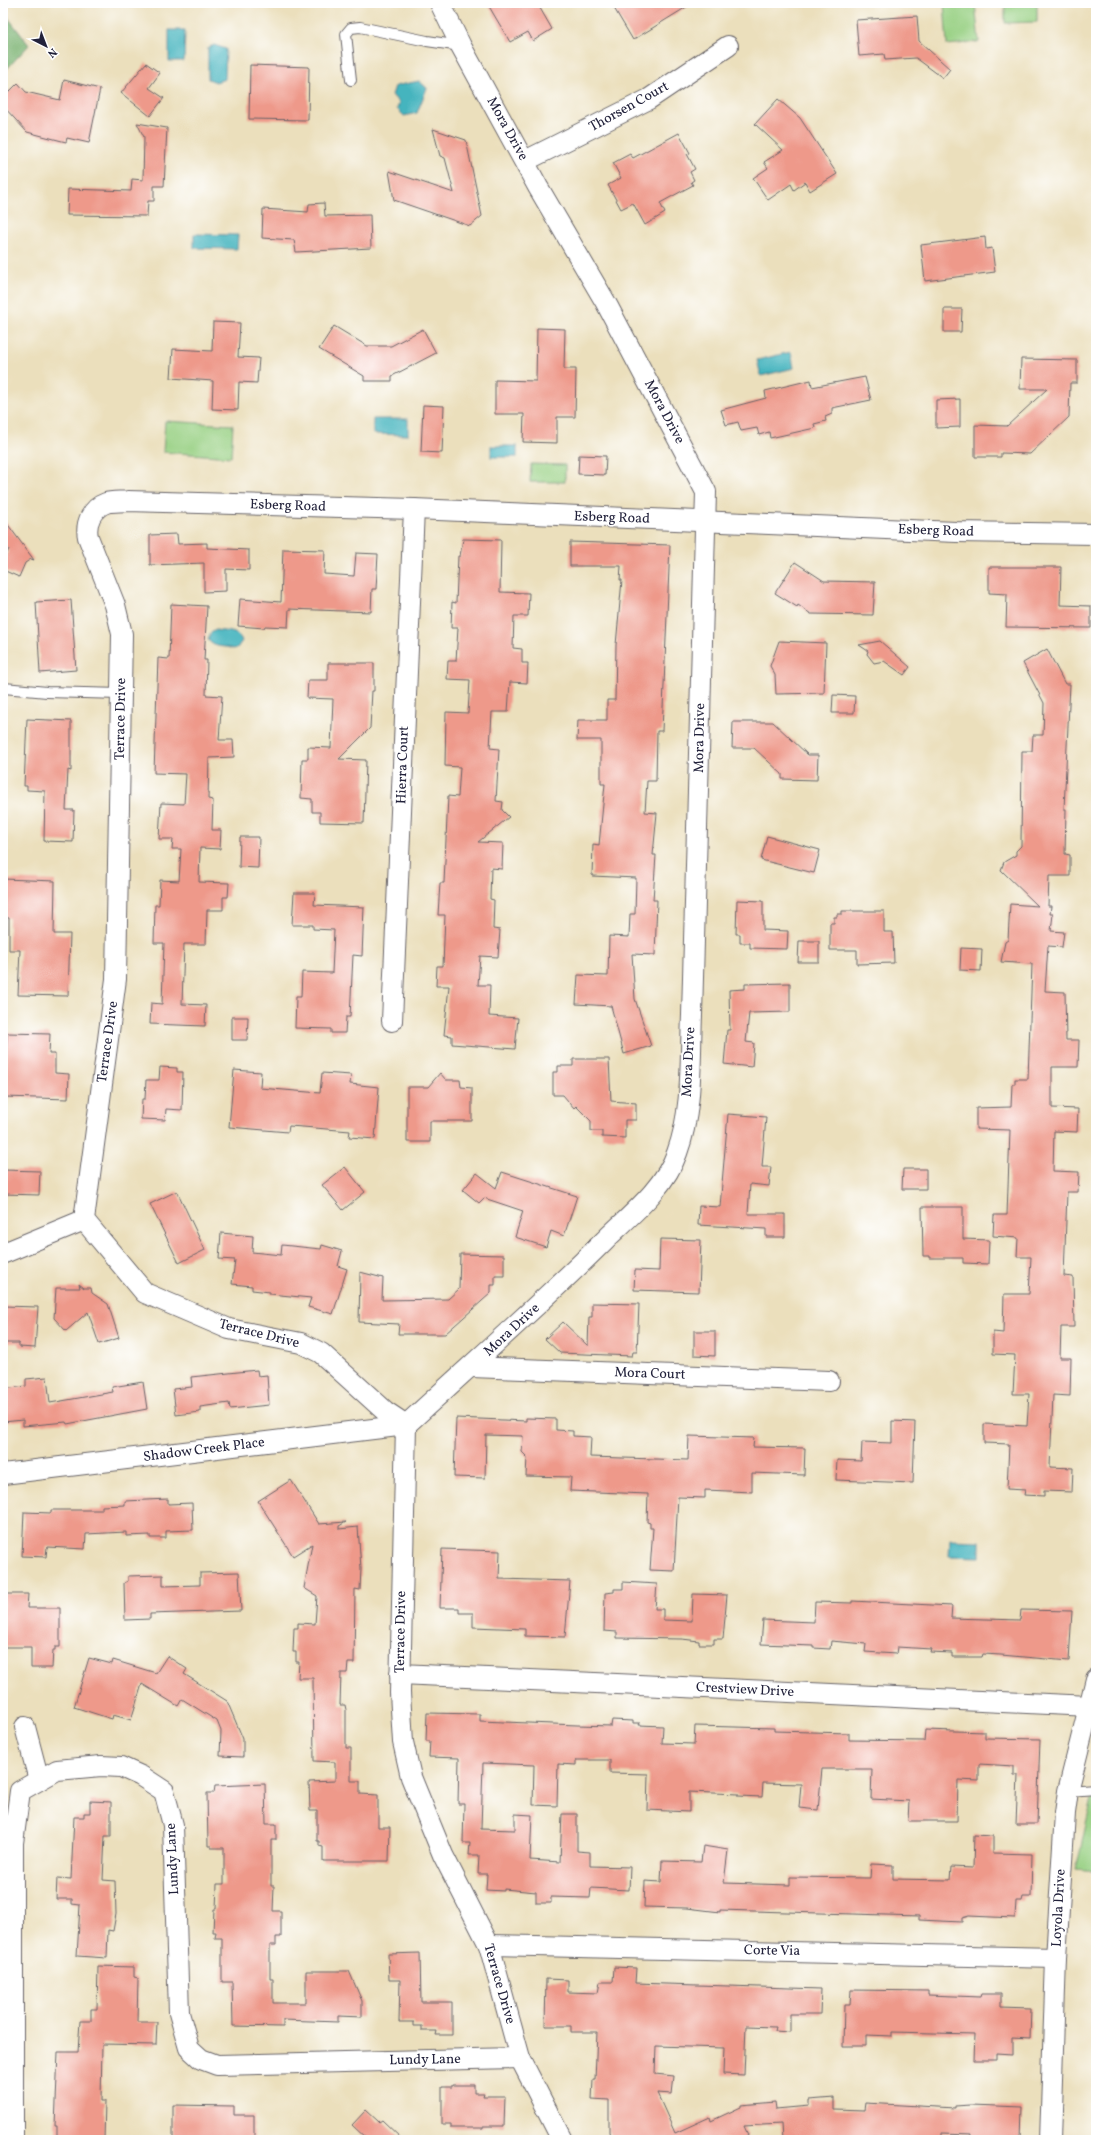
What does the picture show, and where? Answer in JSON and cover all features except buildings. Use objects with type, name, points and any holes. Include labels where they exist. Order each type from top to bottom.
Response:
[{"type":"street","name":"Mora Drive","points":[[406,1426],[472,1367],[569,1276],[640,1206],[670,1170],[684,1134],[688,1095],[692,1007],[706,492],[606,303],[461,46],[440,3]]},
{"type":"street","name":"Thorsen Court","points":[[525,161],[649,99],[728,46]]},
{"type":"street","name":"Esberg Road","points":[[128,501],[414,510],[956,532],[1096,534]]},
{"type":"street","name":"Terrace Drive","points":[[128,501],[106,503],[89,518],[86,528],[92,549],[115,605],[122,634],[116,979],[84,1220],[145,1293],[229,1329],[301,1343],[321,1353],[385,1411],[406,1426],[400,1674],[401,1719],[404,1750],[411,1777],[443,1855],[488,1945],[520,2058],[562,2140]]},
{"type":"street","name":"Hierra Court","points":[[392,1021],[414,510]]},
{"type":"street","points":[[4,1252],[84,1220]]},
{"type":"street","name":"Mora Court","points":[[472,1367],[829,1382]]},
{"type":"street","name":"Shadow Creek Place","points":[[3,1474],[406,1426]]},
{"type":"street","name":"Crestview Drive","points":[[400,1674],[1090,1706]]},
{"type":"street","name":"Loyola Drive","points":[[1050,2140],[1056,1958],[1068,1791],[1096,1679]]},
{"type":"street","points":[[25,1727],[39,1780]]},
{"type":"street","name":"Lundy Lane","points":[[13,2140],[13,1843],[20,1791],[57,1770],[101,1766],[121,1767],[141,1776],[164,1791],[174,1825],[179,2013],[189,2048],[201,2059],[217,2065],[520,2058]]},
{"type":"street","name":"Corte Via","points":[[488,1945],[1056,1958]]},
{"type":"lane","points":[[351,80],[346,34],[351,28],[360,27],[427,41],[461,46]]},
{"type":"lane","points":[[4,688],[46,692],[121,694]]},
{"type":"lane","points":[[1068,1791],[1096,1789]]},
{"type":"green space","points":[[944,3],[975,3],[979,42],[947,45]]},
{"type":"green space","points":[[1005,3],[1037,3],[1037,22],[1005,23]]},
{"type":"green space","points":[[3,11],[29,45],[3,73]]},
{"type":"green space","points":[[165,421],[233,425],[231,457],[163,452]]},
{"type":"green space","points":[[531,464],[565,465],[565,482],[530,482]]},
{"type":"green space","points":[[1096,1778],[1096,1871],[1076,1869],[1094,1789]]},
{"type":"water","points":[[169,30],[185,30],[184,61],[169,61]]},
{"type":"water","points":[[214,45],[226,49],[225,79],[216,82],[208,79],[208,48]]},
{"type":"water","points":[[419,81],[427,88],[417,113],[404,116],[397,109],[399,103],[392,95],[395,86]]},
{"type":"water","points":[[194,234],[238,235],[237,249],[194,248]]},
{"type":"water","points":[[791,352],[794,368],[761,376],[757,360]]},
{"type":"water","points":[[373,419],[408,419],[408,435],[373,434]]},
{"type":"water","points":[[491,446],[517,446],[517,457],[491,457]]},
{"type":"water","points":[[216,630],[235,633],[242,641],[237,648],[233,649],[214,645],[208,640],[210,634]]},
{"type":"water","points":[[950,1540],[980,1541],[980,1557],[949,1556]]}]
